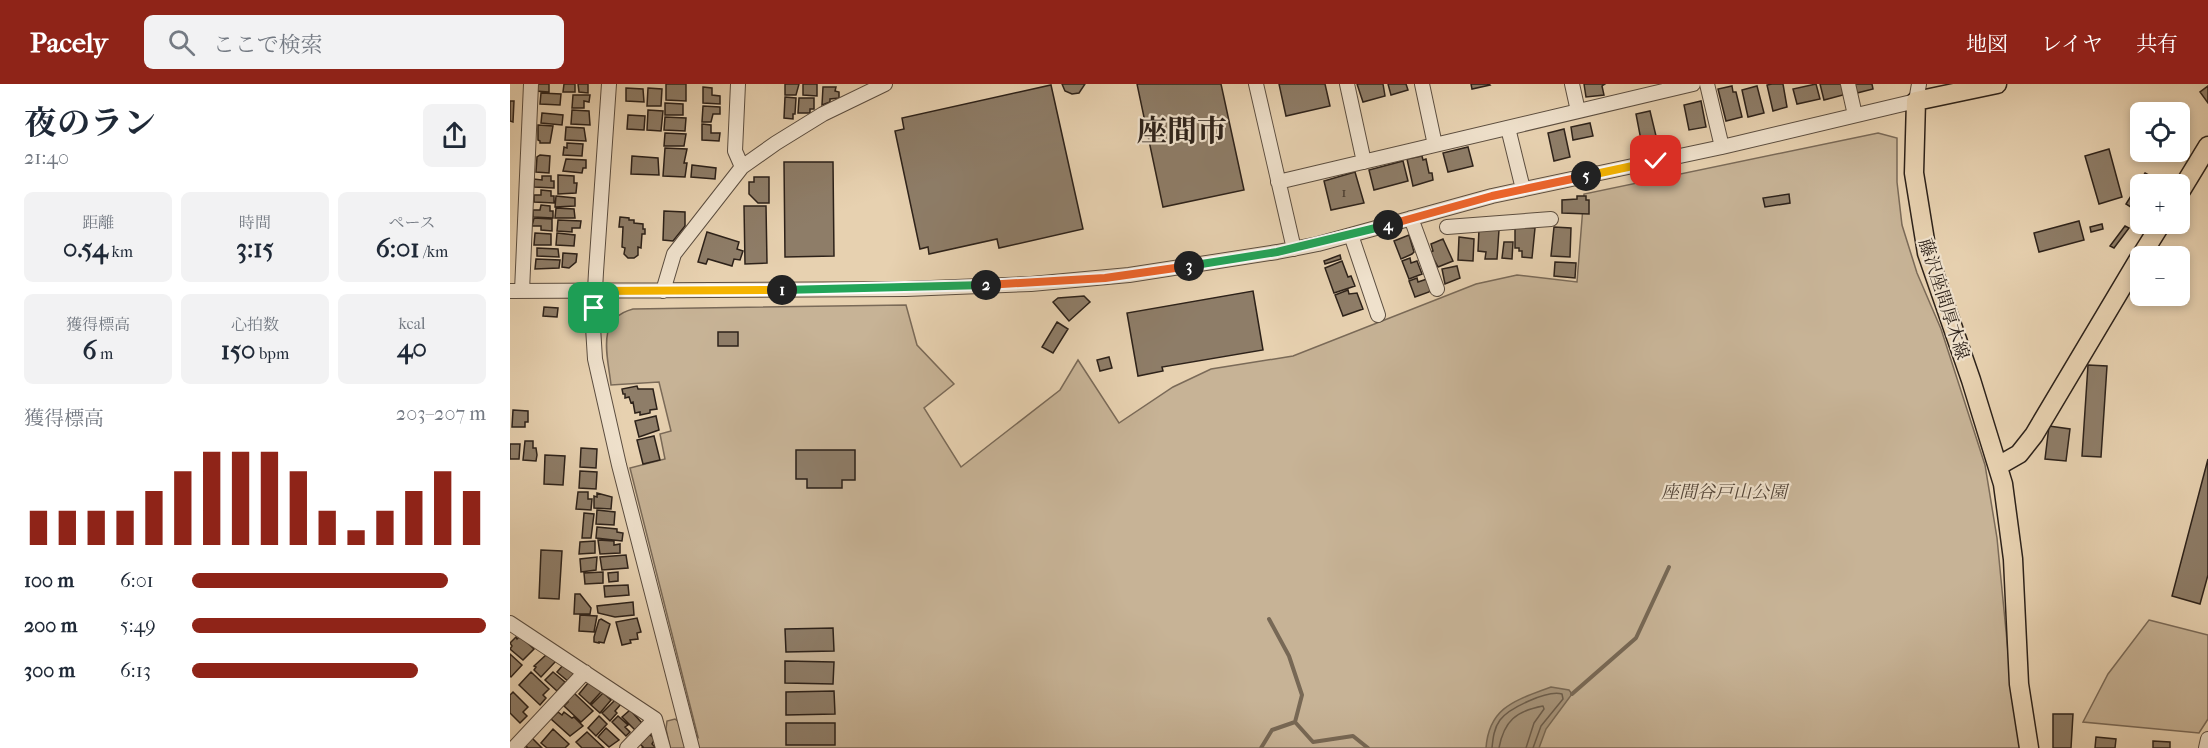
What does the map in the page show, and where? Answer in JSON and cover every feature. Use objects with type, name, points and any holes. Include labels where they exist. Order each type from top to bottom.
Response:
[{"type":"main road","points":[[1917,93],[1997,84]]},
{"type":"main road","name":"藤沢座間厚木線","points":[[1917,93],[1914,173],[1927,253],[2005,493],[2013,549],[2019,684],[2029,748]]},
{"type":"main road","points":[[2190,179],[2202,164],[2208,146]]},
{"type":"main road","points":[[1998,466],[2019,454],[2034,435],[2130,275]]},
{"type":"street","points":[[531,84],[516,291],[906,289],[1031,284],[1129,275],[1294,249],[1492,196],[1855,116],[1917,93]]},
{"type":"street","points":[[609,84],[595,291],[594,344],[598,373],[620,465],[692,748]]},
{"type":"street","points":[[738,84],[735,151],[742,167]]},
{"type":"street","points":[[663,291],[674,254],[742,167],[823,114],[885,84]]},
{"type":"street","points":[[1256,84],[1294,249]]},
{"type":"street","points":[[1347,84],[1364,162]]},
{"type":"street","points":[[1422,84],[1435,145]]},
{"type":"street","points":[[1572,84],[1578,111]]},
{"type":"street","points":[[1278,183],[1693,84]]},
{"type":"street","points":[[1707,84],[1722,147]]},
{"type":"street","points":[[1848,84],[1855,116]]},
{"type":"street","points":[[1508,128],[1523,189]]},
{"type":"street","points":[[1492,196],[1499,223]]},
{"type":"street","points":[[1411,218],[1437,289]]},
{"type":"street","points":[[1447,227],[1551,219]]},
{"type":"street","points":[[1351,235],[1378,315]]},
{"type":"street","points":[[512,628],[585,672],[655,719],[663,748]]},
{"type":"street","points":[[514,748],[585,672]]},
{"type":"street","points":[[627,748],[655,719]]},
{"type":"street","points":[[2206,748],[2208,739]]},
{"type":"green space","name":"座間谷戸山公園","points":[[1878,133],[1897,138],[1897,182],[1902,225],[1917,273],[1941,329],[1985,465],[1997,538],[2012,693],[2020,748],[670,748],[666,729],[667,721],[675,719],[698,737],[630,468],[665,459],[660,434],[671,431],[659,382],[611,385],[607,340],[613,321],[621,314],[633,309],[906,305],[917,345],[954,384],[924,408],[961,467],[1060,390],[1078,360],[1119,423],[1173,387],[1211,369],[1293,356],[1476,284],[1517,275],[1577,282],[1584,194]]},
{"type":"green space","points":[[2149,620],[2208,635],[2208,719],[2199,733],[2083,722],[2108,674]]},
{"type":"water","points":[[1551,687],[1569,690],[1572,694],[1546,729],[1539,748],[1486,748],[1488,734],[1499,714],[1516,701]]},
{"type":"building","points":[[536,84],[549,84],[549,92],[535,91]]},
{"type":"building","points":[[564,84],[575,84],[575,92],[563,92]]},
{"type":"building","points":[[578,84],[588,84],[588,93],[579,92]]},
{"type":"building","points":[[666,84],[686,84],[686,101],[666,100]]},
{"type":"building","points":[[785,84],[799,84],[796,95],[785,95]]},
{"type":"building","points":[[803,84],[817,84],[817,96],[803,95]]},
{"type":"building","points":[[1062,84],[1085,84],[1079,93],[1072,94],[1065,91]]},
{"type":"building","points":[[1137,84],[1221,84],[1244,190],[1163,207]]},
{"type":"building","points":[[1279,84],[1325,84],[1330,106],[1286,116]]},
{"type":"building","points":[[1357,84],[1383,84],[1385,96],[1363,102]]},
{"type":"building","points":[[1388,84],[1406,84],[1408,90],[1391,95]]},
{"type":"building","points":[[1471,84],[1489,84],[1490,85],[1472,89]]},
{"type":"building","points":[[1584,84],[1605,84],[1602,86],[1604,95],[1586,97]]},
{"type":"building","points":[[1783,84],[1787,107],[1773,111],[1767,85]]},
{"type":"building","points":[[1816,84],[1820,99],[1797,104],[1793,89]]},
{"type":"building","points":[[1820,84],[1842,84],[1843,95],[1824,100]]},
{"type":"building","points":[[1855,84],[1872,84],[1873,89],[1857,93]]},
{"type":"building","points":[[1051,85],[1083,229],[999,248],[997,239],[929,254],[928,247],[920,249],[895,131],[904,129],[902,118]]},
{"type":"building","points":[[1732,86],[1733,92],[1736,92],[1742,117],[1726,121],[1718,89]]},
{"type":"building","points":[[1757,86],[1764,113],[1748,117],[1742,90]]},
{"type":"building","points":[[2208,86],[2208,103],[2200,92]]},
{"type":"building","points":[[703,87],[712,88],[712,95],[720,96],[720,104],[703,103]]},
{"type":"building","points":[[823,87],[836,87],[835,91],[839,92],[839,98],[830,99],[830,102],[822,105]]},
{"type":"building","points":[[626,88],[643,89],[644,102],[626,101]]},
{"type":"building","points":[[648,88],[662,89],[661,106],[647,106]]},
{"type":"building","points":[[541,93],[561,94],[560,105],[540,104]]},
{"type":"building","points":[[573,95],[590,95],[589,102],[584,101],[584,108],[572,108]]},
{"type":"building","points":[[785,97],[796,98],[793,119],[784,118]]},
{"type":"building","points":[[799,98],[814,98],[814,109],[810,109],[810,113],[798,113]]},
{"type":"building","points":[[510,101],[514,101],[513,122],[510,121]]},
{"type":"building","points":[[1701,101],[1706,127],[1689,130],[1684,105]]},
{"type":"building","points":[[665,103],[683,104],[683,115],[665,115]]},
{"type":"building","points":[[703,106],[720,107],[720,114],[713,114],[711,122],[702,122]]},
{"type":"building","points":[[572,110],[589,111],[590,125],[571,124]]},
{"type":"building","points":[[648,110],[663,111],[661,131],[647,130]]},
{"type":"building","points":[[1650,111],[1656,136],[1641,140],[1636,114]]},
{"type":"building","points":[[542,113],[563,115],[562,125],[541,123]]},
{"type":"building","points":[[628,115],[645,116],[644,130],[627,129]]},
{"type":"building","points":[[665,117],[686,118],[685,131],[664,130]]},
{"type":"building","points":[[1590,123],[1593,136],[1573,140],[1571,127]]},
{"type":"building","points":[[702,124],[711,125],[711,133],[720,133],[719,141],[702,140]]},
{"type":"building","points":[[538,125],[553,126],[550,143],[540,143],[538,140]]},
{"type":"building","points":[[566,127],[584,128],[586,141],[565,140]]},
{"type":"building","points":[[1564,129],[1570,157],[1554,161],[1548,133]]},
{"type":"building","points":[[665,133],[686,134],[684,146],[664,146]]},
{"type":"building","points":[[567,143],[583,144],[582,156],[563,155]]},
{"type":"building","points":[[1468,147],[1473,166],[1448,172],[1443,153]]},
{"type":"building","points":[[665,148],[687,149],[684,163],[687,163],[685,177],[663,176]]},
{"type":"building","points":[[2109,149],[2122,197],[2099,204],[2085,156]]},
{"type":"building","points":[[550,156],[549,173],[536,172],[537,157]]},
{"type":"building","points":[[632,156],[658,158],[659,175],[631,174]]},
{"type":"building","points":[[1422,156],[1423,160],[1426,159],[1433,180],[1413,186],[1407,159]]},
{"type":"building","points":[[566,159],[586,160],[586,168],[583,168],[582,173],[563,171]]},
{"type":"building","points":[[1403,161],[1408,181],[1374,190],[1369,170]]},
{"type":"building","points":[[784,162],[833,162],[834,256],[785,257]]},
{"type":"building","points":[[692,165],[716,168],[715,179],[691,177]]},
{"type":"building","points":[[1355,172],[1364,203],[1331,210],[1324,181]]},
{"type":"building","points":[[558,175],[574,176],[574,183],[577,183],[576,193],[558,194]]},
{"type":"building","points":[[542,176],[551,176],[554,188],[534,187],[534,179],[542,180]]},
{"type":"building","points":[[754,177],[769,177],[769,203],[758,203],[749,194],[749,182],[754,182]]},
{"type":"building","points":[[541,190],[551,191],[554,203],[534,202],[534,195],[541,195]]},
{"type":"building","points":[[1789,194],[1790,203],[1765,207],[1763,198]]},
{"type":"building","points":[[556,196],[575,198],[575,206],[555,207]]},
{"type":"building","points":[[1577,196],[1586,196],[1586,200],[1589,200],[1589,214],[1562,213],[1562,200],[1577,199]]},
{"type":"building","points":[[541,205],[550,206],[553,218],[533,217],[533,210],[540,210]]},
{"type":"building","points":[[744,206],[766,206],[767,263],[745,264]]},
{"type":"building","points":[[556,208],[574,209],[575,218],[555,218]]},
{"type":"building","points":[[664,211],[685,212],[685,226],[673,241],[663,240]]},
{"type":"building","points":[[620,217],[643,224],[643,229],[645,229],[645,234],[642,234],[641,248],[638,247],[638,255],[634,258],[628,258],[624,254],[623,227],[619,227]]},
{"type":"building","points":[[534,218],[552,219],[552,231],[541,230],[541,226],[532,226]]},
{"type":"building","points":[[558,220],[581,221],[580,228],[572,228],[572,232],[557,231]]},
{"type":"building","points":[[2079,221],[2084,240],[2039,252],[2034,233]]},
{"type":"building","points":[[2102,224],[2103,229],[2091,232],[2090,227]]},
{"type":"building","points":[[2125,226],[2129,228],[2114,248],[2110,246]]},
{"type":"building","points":[[1515,227],[1535,228],[1532,258],[1522,257],[1522,251],[1515,248]]},
{"type":"building","points":[[1554,227],[1571,228],[1570,257],[1551,256]]},
{"type":"building","points":[[1479,229],[1499,230],[1497,259],[1485,259],[1486,252],[1478,251]]},
{"type":"building","points":[[707,232],[739,242],[737,249],[743,251],[740,260],[734,259],[732,266],[708,259],[706,264],[698,262]]},
{"type":"building","points":[[535,233],[551,234],[551,245],[534,245]]},
{"type":"building","points":[[557,233],[575,235],[574,246],[556,245]]},
{"type":"building","points":[[1409,235],[1414,252],[1401,259],[1394,241]]},
{"type":"building","points":[[1459,237],[1474,239],[1473,261],[1458,260]]},
{"type":"building","points":[[1443,239],[1453,261],[1438,267],[1430,252],[1433,251],[1431,244]]},
{"type":"building","points":[[1504,242],[1513,242],[1512,259],[1502,258]]},
{"type":"building","points":[[537,248],[558,249],[559,257],[537,256]]},
{"type":"building","points":[[563,253],[577,254],[576,262],[569,268],[562,267]]},
{"type":"building","points":[[1340,255],[1341,259],[1325,264],[1324,261]]},
{"type":"building","points":[[1410,258],[1411,263],[1417,261],[1422,274],[1409,279],[1402,261]]},
{"type":"building","points":[[536,259],[560,260],[559,268],[535,269]]},
{"type":"building","points":[[1342,261],[1348,277],[1351,276],[1355,286],[1334,293],[1325,268]]},
{"type":"building","points":[[1555,262],[1576,263],[1575,278],[1554,276]]},
{"type":"building","points":[[1457,266],[1460,278],[1445,284],[1442,269]]},
{"type":"building","points":[[1417,278],[1418,282],[1427,279],[1431,288],[1429,292],[1415,297],[1409,281]]},
{"type":"building","points":[[1348,290],[1349,294],[1357,293],[1363,309],[1343,316],[1335,295]]},
{"type":"building","points":[[1253,291],[1263,350],[1162,367],[1163,371],[1138,376],[1127,313]]},
{"type":"building","points":[[1084,296],[1090,302],[1069,321],[1053,302],[1058,298]]},
{"type":"building","points":[[544,307],[558,308],[557,317],[543,316]]},
{"type":"building","points":[[1057,322],[1068,329],[1053,353],[1042,347]]},
{"type":"building","points":[[718,332],[738,332],[738,346],[718,346]]},
{"type":"building","points":[[1109,357],[1112,368],[1100,371],[1097,360]]},
{"type":"building","points":[[2088,365],[2107,366],[2101,457],[2082,456]]},
{"type":"building","points":[[637,386],[638,389],[653,389],[657,409],[640,415],[640,412],[635,413],[633,402],[631,403],[629,397],[625,398],[622,389]]},
{"type":"building","points":[[513,410],[528,411],[528,422],[525,422],[525,427],[512,427]]},
{"type":"building","points":[[656,416],[659,430],[639,437],[635,421]]},
{"type":"building","points":[[2049,426],[2070,429],[2066,461],[2045,459]]},
{"type":"building","points":[[654,436],[660,460],[643,464],[637,440]]},
{"type":"building","points":[[525,441],[533,441],[533,448],[536,448],[536,461],[523,460]]},
{"type":"building","points":[[510,444],[520,444],[519,459],[510,459]]},
{"type":"building","points":[[581,448],[597,449],[596,468],[580,467]]},
{"type":"building","points":[[796,450],[855,450],[855,480],[842,480],[842,488],[807,488],[807,479],[796,479]]},
{"type":"building","points":[[545,455],[565,456],[563,485],[544,484]]},
{"type":"building","points":[[2208,459],[2208,575],[2200,604],[2172,596]]},
{"type":"building","points":[[580,471],[597,472],[596,489],[579,488]]},
{"type":"building","points":[[578,492],[588,492],[588,499],[592,499],[591,510],[576,509]]},
{"type":"building","points":[[597,493],[612,497],[611,509],[594,508],[594,496],[597,497]]},
{"type":"building","points":[[597,510],[615,512],[614,525],[596,524]]},
{"type":"building","points":[[584,513],[594,514],[591,538],[582,538]]},
{"type":"building","points":[[597,527],[617,529],[617,532],[623,533],[622,541],[596,538]]},
{"type":"building","points":[[598,540],[614,541],[614,545],[620,544],[620,553],[600,554]]},
{"type":"building","points":[[595,541],[595,553],[579,554],[580,542]]},
{"type":"building","points":[[541,550],[562,551],[559,599],[539,598]]},
{"type":"building","points":[[626,555],[628,568],[602,570],[600,557]]},
{"type":"building","points":[[597,557],[596,570],[581,572],[580,559]]},
{"type":"building","points":[[603,572],[603,583],[585,584],[584,573]]},
{"type":"building","points":[[618,572],[618,581],[609,582],[608,573]]},
{"type":"building","points":[[628,585],[629,595],[605,597],[604,586]]},
{"type":"building","points":[[575,594],[580,594],[591,608],[590,614],[574,614]]},
{"type":"building","points":[[633,602],[634,615],[615,617],[598,613],[597,606]]},
{"type":"building","points":[[580,615],[597,616],[594,632],[579,631]]},
{"type":"building","points":[[637,618],[641,632],[637,633],[638,639],[630,640],[631,643],[622,645],[616,622]]},
{"type":"building","points":[[601,619],[610,624],[604,643],[594,642]]},
{"type":"building","points":[[833,628],[834,651],[786,652],[785,629]]},
{"type":"building","points":[[520,636],[534,649],[523,660],[510,649],[512,646],[510,643]]},
{"type":"building","points":[[510,654],[522,665],[511,677],[510,676]]},
{"type":"building","points":[[546,655],[556,661],[541,677],[534,670],[536,667],[534,666]]},
{"type":"building","points":[[785,661],[834,662],[833,684],[785,683]]},
{"type":"building","points":[[564,664],[576,675],[569,682],[557,672]]},
{"type":"building","points":[[531,672],[549,689],[543,695],[546,698],[540,705],[519,685]]},
{"type":"building","points":[[553,672],[565,682],[557,691],[545,680]]},
{"type":"building","points":[[590,682],[601,692],[590,704],[579,694]]},
{"type":"building","points":[[834,691],[835,714],[786,715],[786,692]]},
{"type":"building","points":[[513,692],[528,707],[523,712],[527,716],[520,723],[510,713],[510,695]]},
{"type":"building","points":[[574,693],[593,711],[581,722],[564,706]]},
{"type":"building","points":[[603,693],[611,700],[600,713],[591,705]]},
{"type":"building","points":[[616,699],[621,704],[610,721],[602,713]]},
{"type":"building","points":[[630,710],[642,723],[635,730],[622,717]]},
{"type":"building","points":[[558,712],[574,717],[583,726],[570,736],[551,719]]},
{"type":"building","points":[[2053,714],[2073,714],[2071,748],[2053,748]]},
{"type":"building","points":[[599,716],[607,724],[596,736],[588,728]]},
{"type":"building","points":[[618,716],[628,725],[625,727],[630,732],[626,736],[612,722]]},
{"type":"building","points":[[786,723],[835,723],[835,745],[786,745]]},
{"type":"building","points":[[606,728],[619,740],[609,747],[598,737]]},
{"type":"building","points":[[553,729],[569,744],[565,748],[547,748],[541,743]]},
{"type":"building","points":[[587,732],[604,748],[582,748],[576,742]]},
{"type":"building","points":[[649,734],[655,739],[652,744],[656,748],[642,748],[640,744]]},
{"type":"building","points":[[531,737],[542,748],[526,748],[524,744]]},
{"type":"building","points":[[2096,737],[2116,739],[2115,748],[2095,748]]},
{"type":"building","points":[[2153,741],[2170,742],[2170,748],[2153,748]]},
{"type":"waterway","points":[[1572,694],[1636,638],[1669,567]]},
{"type":"waterway","points":[[1269,619],[1289,656],[1302,695],[1295,722]]},
{"type":"waterway","points":[[1261,748],[1272,730],[1295,722],[1313,742],[1353,736],[1368,748]]},
{"type":"district","name":"座間市","points":[[1182,131]]},
{"type":"route","points":[[594,308],[595,291],[906,289],[1031,284],[1129,275],[1318,244],[1492,196],[1656,161]]}]
